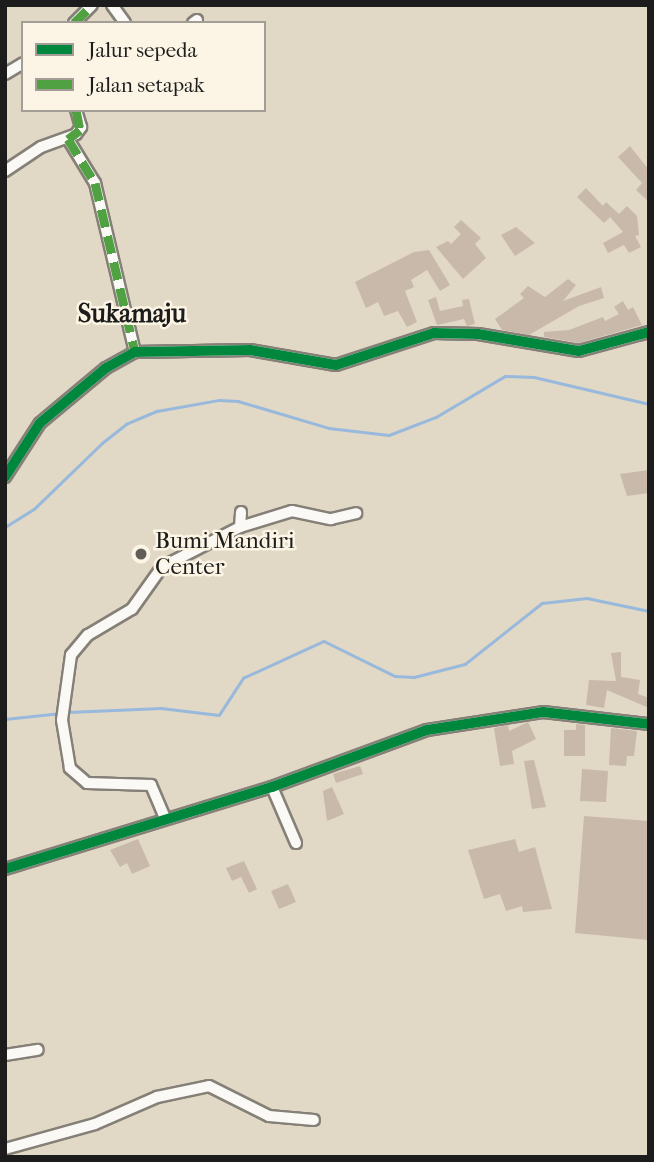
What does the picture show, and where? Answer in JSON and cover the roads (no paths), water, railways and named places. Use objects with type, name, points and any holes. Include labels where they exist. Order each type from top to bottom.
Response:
[{"type":"street","points":[[76,21],[92,5]]},
{"type":"street","points":[[112,5],[124,21]]},
{"type":"street","points":[[5,74],[21,64]]},
{"type":"street","points":[[5,171],[41,147],[68,139],[80,130],[76,112]]},
{"type":"street","points":[[68,139],[95,183],[135,352]]},
{"type":"street","points":[[5,477],[40,422],[106,368],[135,352],[250,350],[336,365],[434,333],[478,334],[579,351],[649,332]]},
{"type":"street","points":[[165,818],[152,785],[80,781],[64,751],[62,720],[71,655],[80,642],[132,609],[162,567],[240,527],[292,511],[331,519],[356,513]]},
{"type":"street","points":[[240,527],[241,512]]},
{"type":"street","points":[[5,869],[272,787],[400,737],[508,716],[556,712],[649,724]]},
{"type":"street","points":[[272,787],[296,843]]},
{"type":"street","points":[[5,1055],[38,1050]]},
{"type":"street","points":[[5,1149],[95,1124],[157,1097],[209,1086],[269,1116],[314,1120]]},
{"type":"waterway","points":[[5,527],[34,509],[102,443],[126,424],[157,411],[219,400],[238,401],[329,428],[389,435],[436,417],[505,376],[534,377],[649,404]]},
{"type":"waterway","points":[[68,712],[161,708],[219,715],[243,678],[324,641],[395,676],[414,677],[465,664],[542,603],[587,598],[649,611]]},
{"type":"waterway","points":[[5,719],[61,713]]},
{"type":"place","name":"Bumi Mandiri Center","points":[[141,554]]},
{"type":"district","name":"Sukamaju","points":[[132,314]]}]
